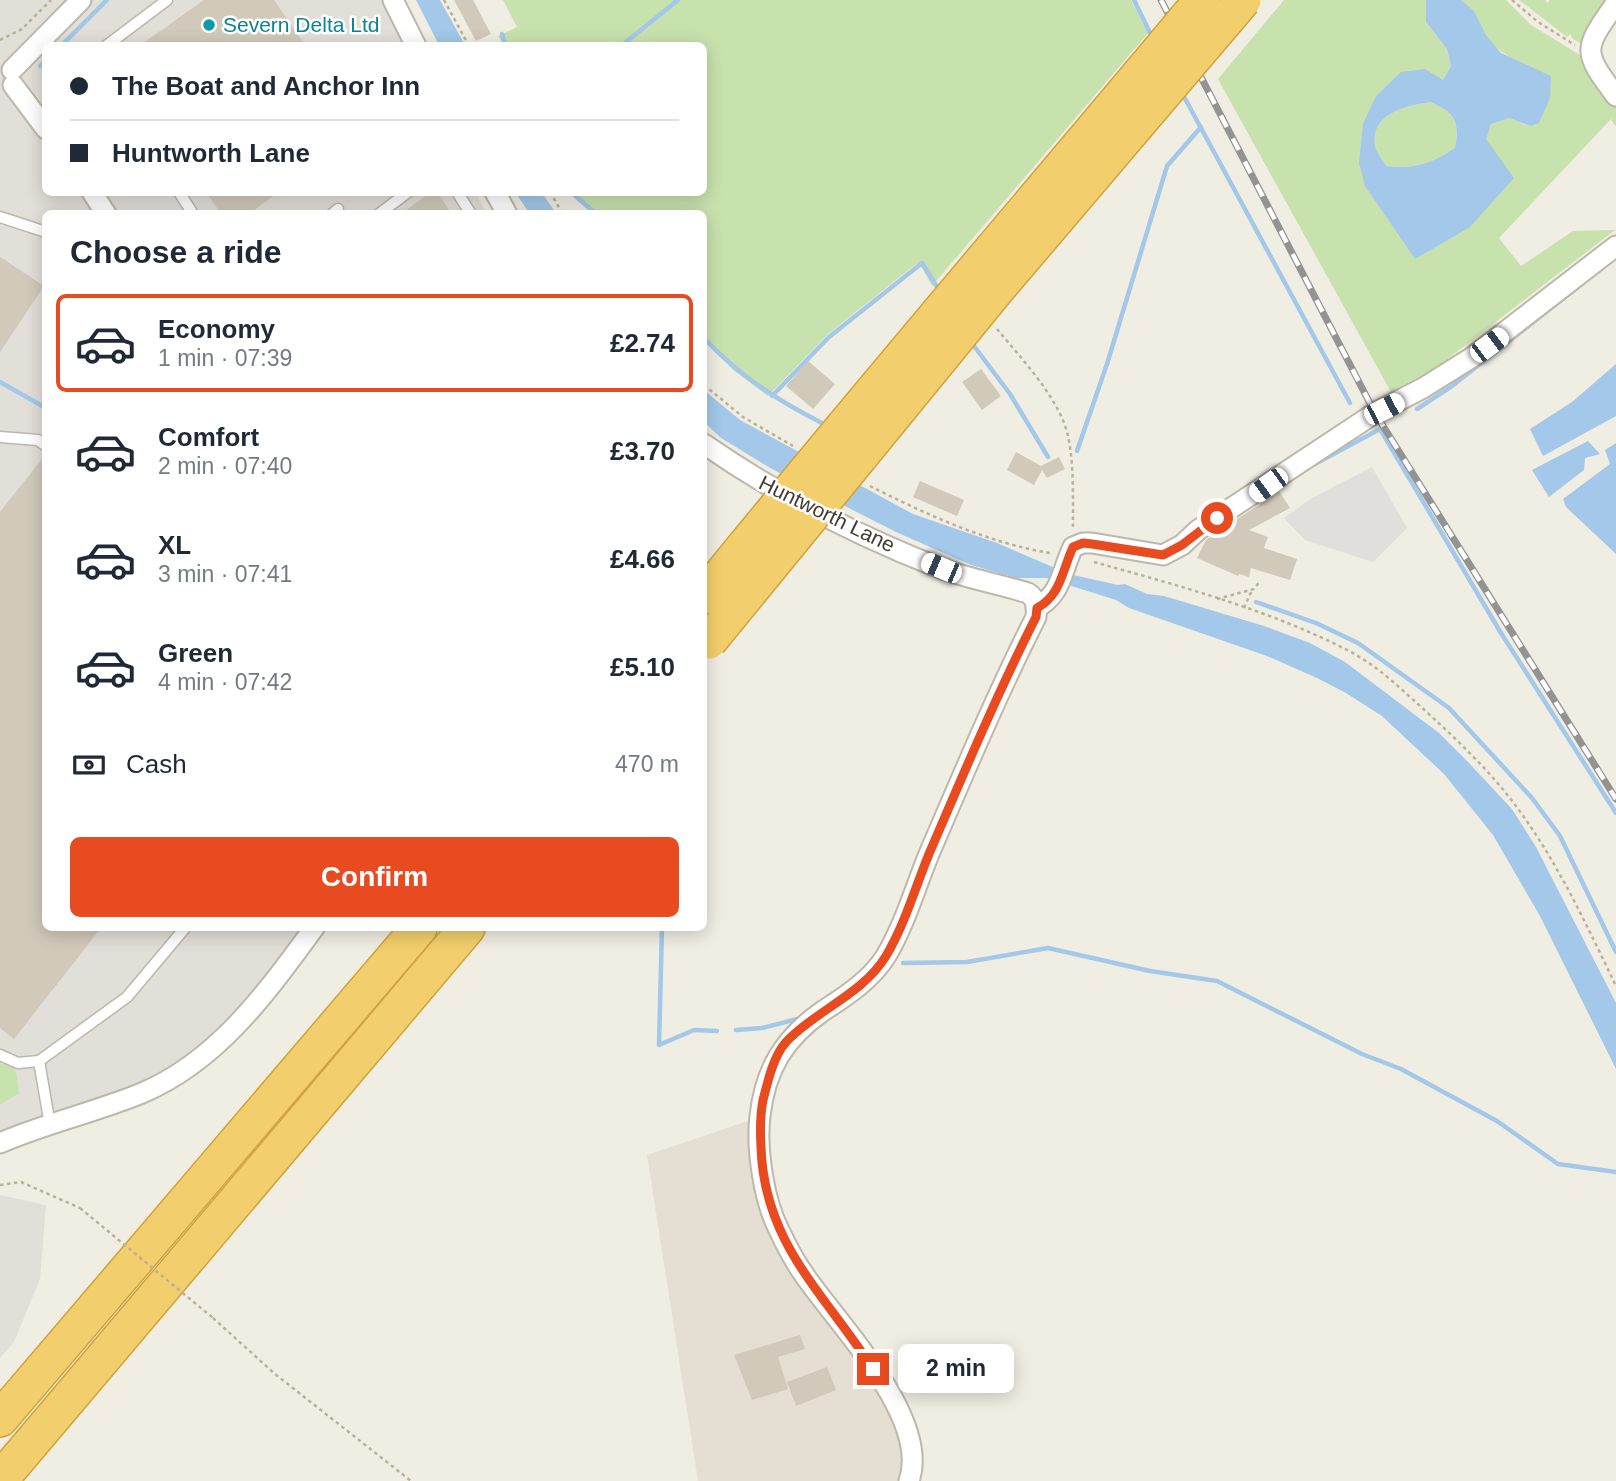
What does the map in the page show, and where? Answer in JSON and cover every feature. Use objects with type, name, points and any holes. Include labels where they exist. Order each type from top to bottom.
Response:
[{"type":"highway","points":[[707,592],[828,442],[980,267],[1202,0]]},
{"type":"highway","points":[[707,643],[988,300],[1243,0]]},
{"type":"highway","points":[[0,1419],[416,931]]},
{"type":"highway","points":[[0,1479],[464,931]]},
{"type":"street","points":[[42,124],[6,78],[81,0]]},
{"type":"street","points":[[393,0],[414,42]]},
{"type":"street","points":[[1616,3],[1593,38],[1590,55],[1595,68],[1616,96]]},
{"type":"street","points":[[909,1481],[912,1473],[912,1442],[906,1424],[853,1337],[804,1275],[777,1227],[762,1173],[760,1117],[769,1074],[785,1043],[820,1013],[855,991],[885,958],[906,916],[929,854],[1009,671],[1036,617],[1037,608],[1048,602],[1056,593],[1068,559],[1083,543],[1163,555],[1182,545],[1198,530],[1354,426],[1471,358],[1616,246]]},
{"type":"street","name":"Huntworth Lane","points":[[707,446],[748,475],[842,523],[941,568],[1028,593],[1033,596],[1037,608]]},
{"type":"street","points":[[0,1143],[144,1092],[185,1070],[218,1046],[277,979],[312,931]]},
{"type":"lane","points":[[111,42],[167,0]]},
{"type":"lane","points":[[384,210],[403,196]]},
{"type":"lane","points":[[0,217],[42,231]]},
{"type":"lane","points":[[0,437],[38,440],[42,443]]},
{"type":"lane","points":[[0,1055],[18,1063],[39,1061],[127,997],[182,931]]},
{"type":"lane","points":[[39,1061],[50,1126]]},
{"type":"path","points":[[0,40],[22,29],[51,0]]},
{"type":"path","points":[[444,0],[467,42]]},
{"type":"path","points":[[1512,0],[1538,22],[1590,55]]},
{"type":"path","points":[[995,326],[1044,390],[1068,436],[1068,559]]},
{"type":"path","points":[[707,387],[743,417],[800,450]]},
{"type":"path","points":[[869,485],[903,503],[1027,549],[1244,608],[1315,635],[1352,653],[1391,679],[1455,737],[1510,799],[1569,894],[1616,986]]},
{"type":"path","points":[[1244,608],[1251,590],[1260,581]]},
{"type":"path","points":[[1217,599],[1251,590]]},
{"type":"path","points":[[0,1185],[20,1182],[80,1208],[213,1318],[275,1374],[411,1481]]},
{"type":"shaded area","points":[[0,0],[393,0],[414,42],[42,42],[42,196],[477,196],[485,210],[42,210],[42,931],[311,931],[185,1070],[0,1143]]},
{"type":"shaded area","points":[[125,196],[205,196],[216,210],[135,210]]},
{"type":"shaded area","points":[[1372,467],[1407,528],[1373,562],[1305,540],[1284,518],[1312,498]]},
{"type":"shaded area","points":[[760,1117],[777,1227],[906,1424],[909,1481],[698,1481],[647,1155]]},
{"type":"shaded area","points":[[0,1195],[46,1205],[40,1279],[14,1342],[0,1358]]},
{"type":"green space","points":[[503,0],[1131,0],[1148,33],[932,286],[922,268],[916,264],[828,334],[768,396],[733,370],[707,343],[707,210],[589,210],[573,196],[707,196],[707,42],[501,42],[498,36],[517,27]]},
{"type":"green space","points":[[1284,0],[1426,0],[1426,22],[1447,49],[1451,66],[1443,80],[1363,124],[1416,258],[1491,124],[1509,118],[1529,126],[1550,76],[1499,50],[1461,0],[1506,0],[1531,25],[1580,55],[1616,104],[1616,127],[1611,119],[1499,238],[1521,266],[1573,231],[1615,230],[1437,367],[1391,392],[1218,79]]},
{"type":"green space","points":[[1519,0],[1545,0],[1548,3],[1550,0],[1607,0],[1582,44],[1570,34],[1567,37]]},
{"type":"green space","points":[[1430,102],[1445,110],[1454,119],[1457,131],[1455,148],[1422,164],[1386,166],[1375,146],[1378,126],[1392,113]]},
{"type":"green space","points":[[0,1063],[7,1063],[16,1071],[19,1093],[0,1105]]},
{"type":"water","points":[[416,0],[440,0],[463,42],[437,42]]},
{"type":"water","points":[[1426,0],[1461,0],[1474,11],[1486,35],[1501,53],[1551,76],[1550,98],[1539,123],[1530,126],[1509,118],[1491,124],[1486,139],[1514,178],[1470,227],[1415,259],[1365,186],[1359,163],[1363,124],[1376,96],[1401,72],[1425,69],[1443,80],[1451,66],[1447,49],[1426,22]],"holes":[[[1430,102],[1445,110],[1454,119],[1457,131],[1455,148],[1422,164],[1386,166],[1375,146],[1378,126],[1392,113]]]},
{"type":"water","points":[[518,196],[544,196],[554,210],[527,210]]},
{"type":"water","points":[[1616,364],[1616,416],[1543,456],[1530,429],[1572,402]]},
{"type":"water","points":[[707,392],[740,420],[913,514],[997,543],[1069,574],[1118,585],[1125,584],[1147,594],[1164,596],[1264,626],[1310,643],[1345,662],[1439,733],[1512,809],[1536,847],[1616,1003],[1616,1069],[1540,916],[1493,835],[1444,774],[1382,716],[1346,693],[1267,656],[1129,608],[1116,600],[1046,578],[1016,578],[971,565],[896,532],[772,469],[721,438],[707,425]]},
{"type":"water","points":[[1588,441],[1600,454],[1585,458],[1584,470],[1549,497],[1532,470]]},
{"type":"water","points":[[1616,443],[1616,554],[1566,507],[1563,499],[1610,464],[1605,450]]},
{"type":"building","name":"Severn Delta Ltd","points":[[204,0],[274,0],[303,42],[145,42]]},
{"type":"building","points":[[454,0],[473,0],[491,34],[476,41]]},
{"type":"building","points":[[209,196],[274,196],[254,210],[218,210]]},
{"type":"building","points":[[426,196],[440,196],[449,210],[406,210]]},
{"type":"building","points":[[0,257],[42,285],[42,289],[0,352]]},
{"type":"building","points":[[808,361],[835,384],[813,409],[786,386]]},
{"type":"building","points":[[981,369],[1001,396],[982,410],[962,382]]},
{"type":"building","points":[[1016,452],[1041,466],[1059,457],[1065,469],[1047,478],[1042,470],[1034,485],[1007,470]]},
{"type":"building","points":[[42,459],[42,931],[99,931],[14,1039],[0,1028],[0,512]]},
{"type":"building","points":[[920,481],[964,500],[957,516],[913,497]]},
{"type":"building","points":[[1279,491],[1290,508],[1249,530],[1268,537],[1264,548],[1297,559],[1290,580],[1251,568],[1249,577],[1238,576],[1197,558],[1206,540]]},
{"type":"building","points":[[800,1335],[805,1349],[778,1357],[788,1389],[752,1400],[734,1355]]},
{"type":"building","points":[[827,1367],[836,1390],[796,1406],[787,1382]]},
{"type":"waterway","points":[[65,42],[107,0]]},
{"type":"waterway","points":[[626,42],[678,0]]},
{"type":"waterway","points":[[1134,0],[1153,39]]},
{"type":"waterway","points":[[502,34],[505,42]]},
{"type":"waterway","points":[[1182,93],[1350,403]]},
{"type":"waterway","points":[[1077,451],[1107,364],[1167,166],[1201,127]]},
{"type":"waterway","points":[[576,196],[591,210]]},
{"type":"waterway","points":[[772,396],[829,337],[922,263],[939,290]]},
{"type":"waterway","points":[[1417,409],[1452,386],[1578,287]]},
{"type":"waterway","points":[[707,341],[730,364],[759,386],[822,423]]},
{"type":"waterway","points":[[971,342],[1010,394],[1048,457]]},
{"type":"waterway","points":[[0,382],[42,406]]},
{"type":"waterway","points":[[1313,465],[1380,429],[1501,633],[1616,813]]},
{"type":"waterway","points":[[1256,602],[1316,623],[1358,643],[1449,708],[1532,798],[1560,836],[1616,952]]},
{"type":"waterway","points":[[662,931],[659,1045],[694,1030],[717,1031]]},
{"type":"waterway","points":[[903,963],[967,962],[1048,948],[1150,971],[1217,981],[1362,1054],[1401,1069],[1497,1121],[1558,1164],[1616,1172]]},
{"type":"waterway","points":[[736,1030],[762,1028],[801,1018]]},
{"type":"railway","points":[[1161,0],[1375,413],[1616,799]]},
{"type":"place","name":"Severn Delta Ltd","points":[[209,25]]},
{"type":"route","points":[[873,1369],[853,1337],[804,1275],[777,1227],[762,1173],[760,1117],[769,1074],[785,1043],[820,1013],[855,991],[885,958],[906,916],[929,854],[1009,671],[1036,617],[1037,608],[1048,602],[1056,593],[1073,547],[1083,543],[1163,555],[1182,545],[1198,530],[1217,518]]}]
